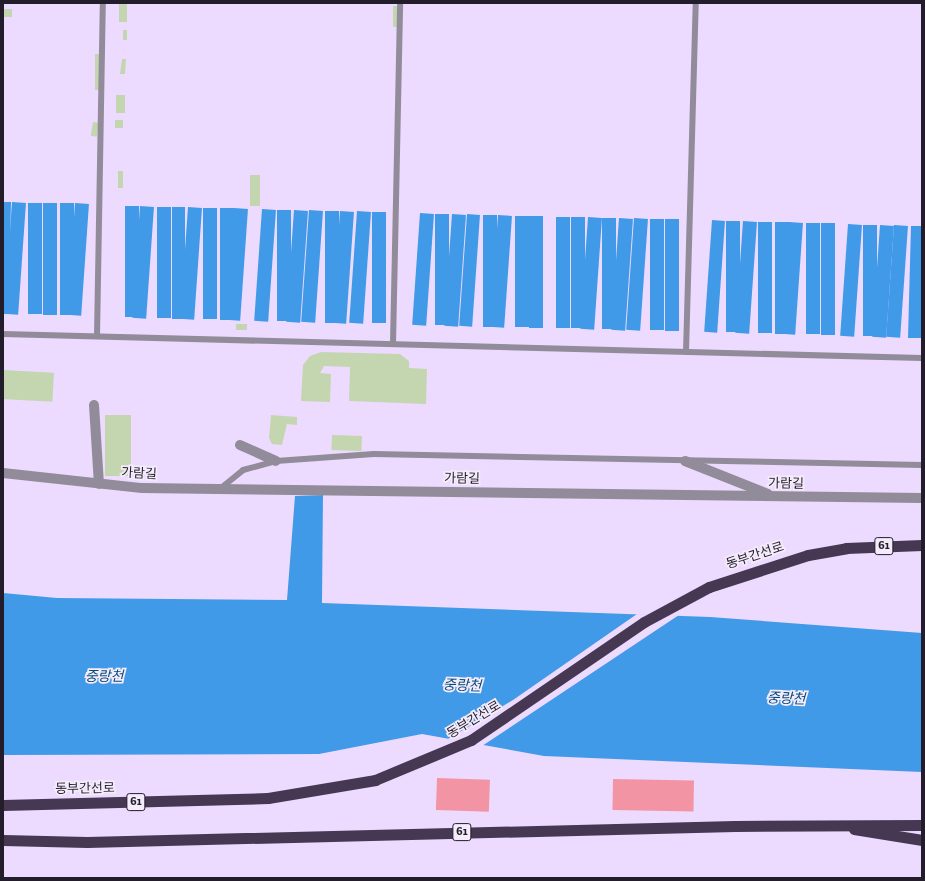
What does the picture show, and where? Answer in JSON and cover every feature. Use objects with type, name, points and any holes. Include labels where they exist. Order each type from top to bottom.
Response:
[{"type":"highway","name":"동부간선로","points":[[3,805],[268,798],[352,785],[427,761],[497,724],[644,622],[680,602],[771,565],[846,548],[922,545]]},
{"type":"highway","name":"61","points":[[3,840],[88,842],[832,824],[922,825]]},
{"type":"highway","points":[[832,824],[922,840]]},
{"type":"street","points":[[94,405],[98,484]]},
{"type":"street","points":[[240,444],[276,461]]},
{"type":"street","points":[[685,461],[777,498]]},
{"type":"street","name":"가람길","points":[[3,473],[98,484],[221,488],[777,498],[922,498]]},
{"type":"lane","points":[[97,336],[103,3]]},
{"type":"lane","points":[[393,344],[400,3]]},
{"type":"lane","points":[[686,352],[696,3]]},
{"type":"lane","points":[[3,334],[922,358]]},
{"type":"lane","points":[[221,488],[243,470],[276,461],[374,454],[922,465]]},
{"type":"shaded area","points":[[437,778],[490,780],[489,812],[436,810]]},
{"type":"shaded area","points":[[613,779],[694,780],[693,811],[612,810]]},
{"type":"water","points":[[3,202],[11,202],[8,314],[3,314]]},
{"type":"water","points":[[12,202],[26,203],[18,315],[4,314]]},
{"type":"water","points":[[28,203],[42,203],[42,314],[28,314]]},
{"type":"water","points":[[43,203],[57,203],[57,315],[43,315]]},
{"type":"water","points":[[60,203],[74,203],[74,315],[60,315]]},
{"type":"water","points":[[75,203],[89,204],[81,316],[67,315]]},
{"type":"water","points":[[125,206],[139,206],[139,317],[125,317]]},
{"type":"water","points":[[140,206],[154,207],[146,319],[132,318]]},
{"type":"water","points":[[157,207],[171,207],[171,318],[157,318]]},
{"type":"water","points":[[172,207],[185,207],[185,319],[172,319]]},
{"type":"water","points":[[188,207],[202,208],[194,320],[180,319]]},
{"type":"water","points":[[203,208],[217,208],[217,319],[203,319]]},
{"type":"water","points":[[220,208],[234,208],[234,320],[220,320]]},
{"type":"water","points":[[234,208],[248,209],[240,321],[226,320]]},
{"type":"water","points":[[262,209],[276,210],[268,322],[254,321]]},
{"type":"water","points":[[277,210],[291,210],[291,321],[277,321]]},
{"type":"water","points":[[294,210],[308,211],[300,323],[286,322]]},
{"type":"water","points":[[309,210],[323,211],[315,323],[301,322]]},
{"type":"water","points":[[325,211],[339,211],[339,323],[325,323]]},
{"type":"water","points":[[340,211],[354,212],[346,324],[332,323]]},
{"type":"water","points":[[357,211],[371,212],[363,324],[349,323]]},
{"type":"water","points":[[372,212],[386,212],[386,323],[372,323]]},
{"type":"water","points":[[420,213],[434,214],[426,326],[412,325]]},
{"type":"water","points":[[435,214],[449,214],[449,325],[435,325]]},
{"type":"water","points":[[452,214],[466,215],[458,327],[444,326]]},
{"type":"water","points":[[467,214],[480,215],[472,327],[459,326]]},
{"type":"water","points":[[483,215],[497,215],[497,327],[483,327]]},
{"type":"water","points":[[498,215],[512,216],[504,328],[490,327]]},
{"type":"water","points":[[515,216],[529,216],[529,327],[515,327]]},
{"type":"water","points":[[529,216],[543,216],[543,328],[529,328]]},
{"type":"water","points":[[556,217],[570,217],[570,328],[556,328]]},
{"type":"water","points":[[571,217],[585,217],[585,328],[571,328]]},
{"type":"water","points":[[588,217],[602,218],[594,330],[580,329]]},
{"type":"water","points":[[602,218],[616,218],[616,329],[602,329]]},
{"type":"water","points":[[619,218],[633,219],[625,331],[611,330]]},
{"type":"water","points":[[634,218],[648,219],[640,331],[626,330]]},
{"type":"water","points":[[650,219],[664,219],[664,330],[650,330]]},
{"type":"water","points":[[665,219],[679,219],[679,331],[665,331]]},
{"type":"water","points":[[712,220],[725,221],[717,333],[704,332]]},
{"type":"water","points":[[726,221],[740,221],[740,332],[726,332]]},
{"type":"water","points":[[743,221],[757,222],[749,334],[735,333]]},
{"type":"water","points":[[758,222],[772,222],[772,333],[758,333]]},
{"type":"water","points":[[775,222],[789,222],[789,334],[775,334]]},
{"type":"water","points":[[789,222],[803,223],[795,335],[781,334]]},
{"type":"water","points":[[806,223],[820,223],[820,334],[806,334]]},
{"type":"water","points":[[821,223],[835,223],[835,335],[821,335]]},
{"type":"water","points":[[848,224],[862,225],[854,337],[840,336]]},
{"type":"water","points":[[863,225],[877,225],[877,336],[863,336]]},
{"type":"water","points":[[880,225],[894,226],[886,338],[872,337]]},
{"type":"water","points":[[894,225],[908,226],[900,338],[886,337]]},
{"type":"water","points":[[911,226],[922,226],[922,338],[908,338]]},
{"type":"water","name":"중랑천","points":[[323,495],[322,603],[710,617],[922,633],[922,772],[544,756],[422,734],[319,754],[3,755],[3,593],[57,598],[287,600],[295,496]]},
{"type":"pier","points":[[637,614],[679,615],[479,748],[448,739],[513,700]]},
{"type":"building","points":[[119,3],[127,3],[127,22],[119,22]]},
{"type":"building","points":[[393,6],[399,6],[399,27],[393,27]]},
{"type":"building","points":[[4,9],[12,9],[12,17],[4,17]]},
{"type":"building","points":[[123,30],[127,30],[127,40],[123,40]]},
{"type":"building","points":[[95,54],[101,54],[101,90],[95,90]]},
{"type":"building","points":[[122,59],[126,59],[125,74],[120,74]]},
{"type":"building","points":[[116,95],[125,95],[125,113],[116,113]]},
{"type":"building","points":[[115,120],[123,120],[123,128],[115,128]]},
{"type":"building","points":[[93,122],[99,123],[97,137],[91,136]]},
{"type":"building","points":[[118,171],[123,171],[123,188],[118,188]]},
{"type":"building","points":[[250,175],[260,175],[260,206],[250,206]]},
{"type":"building","points":[[236,324],[247,324],[247,330],[236,330]]},
{"type":"building","points":[[321,352],[400,354],[409,361],[409,368],[427,369],[426,404],[349,401],[350,367],[324,366],[320,373],[331,374],[330,402],[301,401],[303,365],[310,356]]},
{"type":"building","points":[[3,370],[54,373],[52,402],[3,399]]},
{"type":"building","points":[[105,415],[131,415],[131,476],[105,476]]},
{"type":"building","points":[[271,415],[297,417],[297,425],[287,424],[282,445],[272,444],[269,438]]},
{"type":"building","points":[[332,435],[362,436],[361,451],[331,450]]}]
